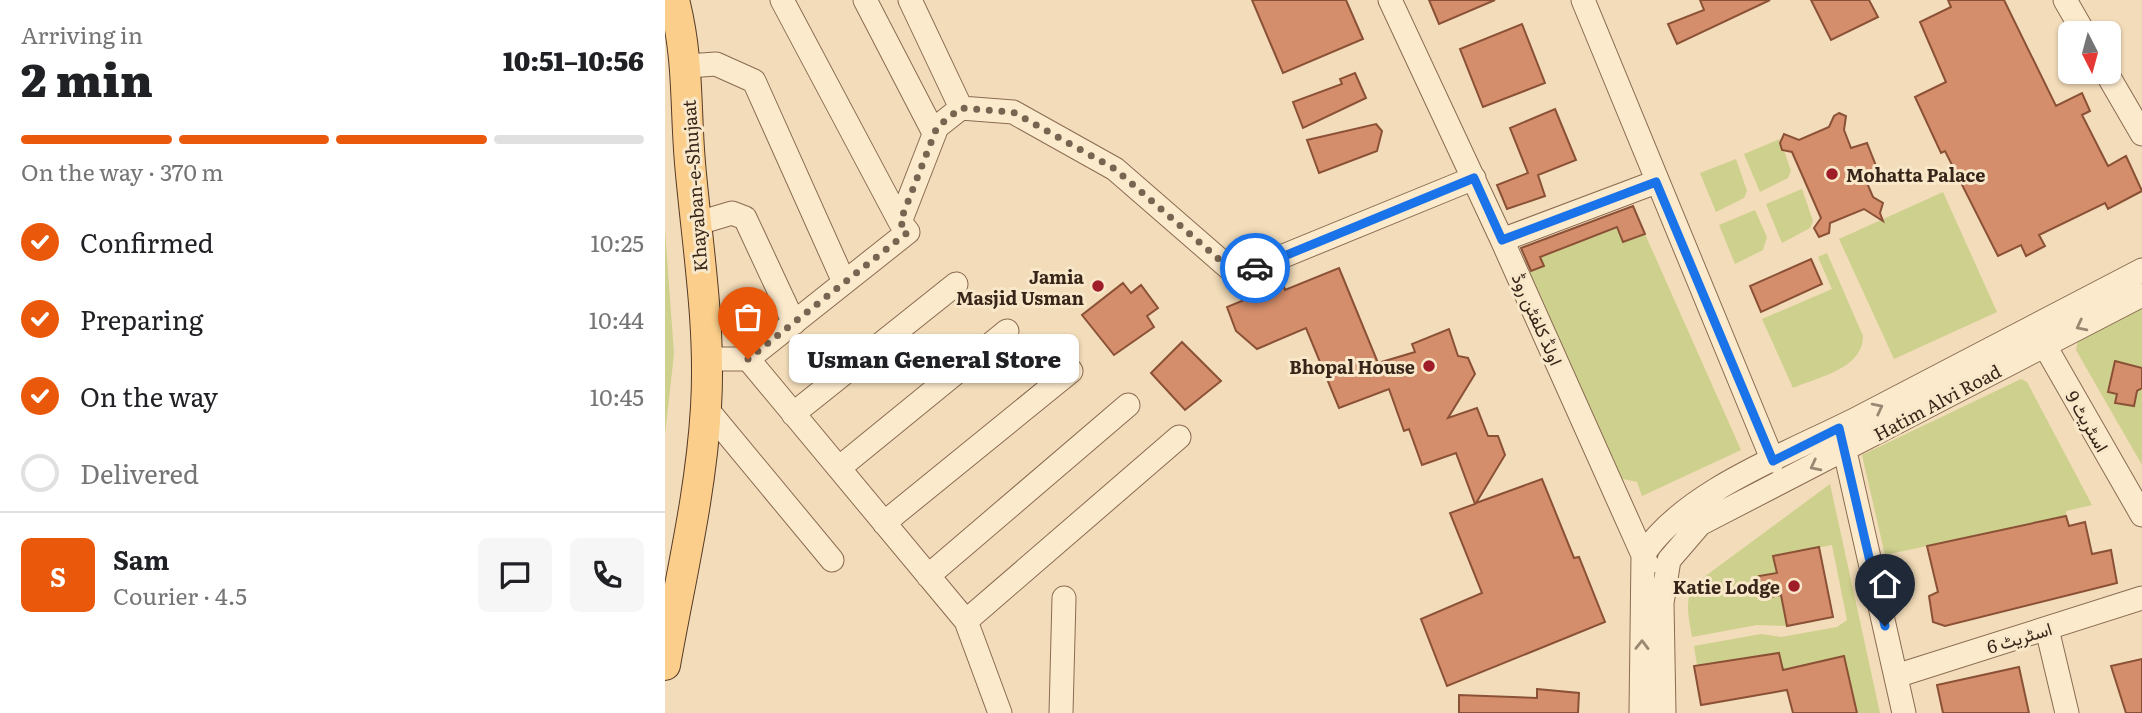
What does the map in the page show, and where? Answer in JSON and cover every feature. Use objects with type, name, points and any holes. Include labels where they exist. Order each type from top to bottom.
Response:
[{"type":"main road","name":"Khayaban-e-Shujaat","points":[[665,582],[691,384],[676,65],[684,40],[674,0]]},
{"type":"main road","name":"Khayaban-e-Shujaat","points":[[665,665],[681,592],[706,408],[704,305],[676,65]]},
{"type":"street","points":[[706,359],[748,359],[908,232],[900,222],[782,0]]},
{"type":"street","points":[[865,0],[934,133]]},
{"type":"street","points":[[910,0],[961,108]]},
{"type":"street","name":"اولڈ کلفٹن روڈ","points":[[1390,0],[1474,178],[1663,603]]},
{"type":"street","points":[[1583,0],[1773,461]]},
{"type":"street","points":[[2065,0],[2077,21]]},
{"type":"street","points":[[676,65],[716,64],[754,81],[844,282]]},
{"type":"street","points":[[2113,84],[2142,134]]},
{"type":"street","points":[[900,222],[937,127],[961,108],[1013,112],[1115,169],[1237,275],[1474,178]]},
{"type":"street","points":[[1502,240],[1656,182]]},
{"type":"street","points":[[695,224],[732,213],[745,218],[794,323]]},
{"type":"street","name":"Hatim Alvi Road","points":[[1663,603],[1669,560],[1700,524],[1845,451],[2039,336],[2142,270]]},
{"type":"street","points":[[793,414],[956,284]]},
{"type":"street","name":"Hatim Alvi Road","points":[[1643,555],[1654,539],[1681,512],[1773,461],[2039,336],[2142,295]]},
{"type":"street","points":[[839,468],[1007,331]]},
{"type":"street","name":"اسٹریٹ 9","points":[[2039,336],[2142,514]]},
{"type":"street","points":[[748,359],[966,621],[1000,713]]},
{"type":"street","points":[[884,523],[1071,371]]},
{"type":"street","points":[[928,576],[1128,405]]},
{"type":"street","points":[[706,408],[832,560]]},
{"type":"street","points":[[1839,428],[1904,713]]},
{"type":"street","points":[[966,621],[1179,437]]},
{"type":"street","points":[[1641,713],[1643,555]]},
{"type":"street","points":[[1061,713],[1064,598]]},
{"type":"street","name":"اسٹریٹ 6","points":[[1896,676],[2142,598]]},
{"type":"street","points":[[1663,603],[1664,713]]},
{"type":"street","points":[[2046,629],[2067,713]]},
{"type":"green space","points":[[1780,139],[1791,171],[1788,178],[1760,192],[1744,154]]},
{"type":"green space","points":[[1736,159],[1747,191],[1744,198],[1716,212],[1700,173]]},
{"type":"green space","points":[[1802,189],[1813,221],[1810,228],[1782,243],[1766,204]]},
{"type":"green space","points":[[1943,192],[1997,312],[1894,359],[1839,239]]},
{"type":"green space","points":[[1755,210],[1767,237],[1763,250],[1735,264],[1719,225]]},
{"type":"green space","points":[[1617,227],[1623,242],[1645,234],[1741,450],[1642,496],[1637,482],[1614,477],[1529,272],[1543,266],[1540,257]]},
{"type":"green space","points":[[665,230],[674,354],[665,434]]},
{"type":"green space","points":[[1827,253],[1863,336],[1861,347],[1847,364],[1793,388],[1762,319],[1832,289],[1818,257]]},
{"type":"green space","points":[[2142,307],[2142,465],[2076,350],[2078,340]]},
{"type":"green space","points":[[2021,379],[2027,382],[2092,505],[2066,511],[2066,516],[1885,555],[1862,455]]},
{"type":"green space","points":[[1830,484],[1880,713],[1857,713],[1844,656],[1783,670],[1779,653],[1697,665],[1694,646],[1761,634],[1781,637],[1837,627],[1847,620],[1832,545],[1773,556],[1777,573],[1759,577],[1763,598],[1781,595],[1787,626],[1757,625],[1692,637],[1689,615],[1689,595],[1696,583]]},
{"type":"building","points":[[1252,0],[1346,0],[1363,39],[1283,73]]},
{"type":"building","points":[[1429,0],[1495,0],[1439,24]]},
{"type":"building","points":[[1700,0],[1770,0],[1677,44],[1668,24],[1704,10]]},
{"type":"building","points":[[1811,0],[1869,0],[1878,17],[1831,40]]},
{"type":"building","points":[[1948,0],[2004,0],[2056,106],[2082,93],[2090,111],[2082,115],[2108,166],[2126,156],[2142,191],[2108,209],[2105,203],[2039,235],[2045,246],[2026,256],[2021,245],[1998,256],[1945,151],[1941,153],[1915,97],[1946,82],[1920,22],[1951,7]]},
{"type":"building","points":[[1522,24],[1545,83],[1483,107],[1460,49]]},
{"type":"building","points":[[1355,73],[1366,98],[1303,128],[1293,102],[1342,84],[1340,79]]},
{"type":"building","points":[[1555,109],[1576,160],[1538,175],[1545,196],[1507,209],[1497,185],[1528,173],[1510,128]]},
{"type":"building","name":"Mohatta Palace","points":[[1839,113],[1846,116],[1844,130],[1851,148],[1867,143],[1878,171],[1864,176],[1873,197],[1883,203],[1880,213],[1883,221],[1864,209],[1830,223],[1829,233],[1819,237],[1814,228],[1821,218],[1792,152],[1782,150],[1780,143],[1784,134],[1799,140],[1829,127],[1834,116]]},
{"type":"building","points":[[1376,124],[1382,131],[1377,151],[1319,173],[1307,140]]},
{"type":"building","points":[[1633,206],[1645,234],[1623,242],[1617,227],[1540,257],[1544,266],[1531,271],[1521,248]]},
{"type":"building","points":[[1811,259],[1822,284],[1761,312],[1750,286]]},
{"type":"building","points":[[1339,268],[1378,363],[1415,352],[1412,344],[1449,329],[1458,356],[1468,358],[1475,374],[1448,418],[1477,408],[1488,436],[1498,436],[1505,455],[1476,503],[1542,479],[1574,558],[1579,557],[1605,622],[1447,686],[1421,619],[1482,593],[1450,513],[1475,504],[1456,453],[1422,465],[1409,429],[1404,431],[1389,389],[1339,408],[1306,328],[1257,349],[1236,331],[1227,307],[1283,284],[1285,290]]},
{"type":"building","points":[[1123,283],[1131,293],[1141,285],[1158,308],[1147,316],[1154,327],[1114,355],[1082,315]]},
{"type":"building","points":[[1182,342],[1221,381],[1185,410],[1151,373]]},
{"type":"building","points":[[2115,361],[2142,368],[2142,388],[2137,391],[2134,406],[2115,403],[2117,394],[2108,392]]},
{"type":"building","points":[[2066,516],[2069,526],[2085,522],[2092,554],[2111,550],[2117,583],[1945,626],[1933,622],[1929,596],[1938,592],[1927,546]]},
{"type":"building","name":"Katie Lodge","points":[[1819,547],[1833,617],[1787,626],[1781,595],[1763,598],[1759,576],[1777,573],[1773,556]]},
{"type":"building","points":[[1779,653],[1783,670],[1844,656],[1857,713],[1793,713],[1787,690],[1701,705],[1694,666]]},
{"type":"building","points":[[2142,659],[2142,713],[2126,713],[2111,666]]},
{"type":"building","points":[[2019,667],[2029,713],[1943,713],[1937,685]]},
{"type":"building","points":[[1537,689],[1579,693],[1578,713],[1459,713],[1459,695],[1537,698]]},
{"type":"way so far","points":[[748,359],[908,232],[900,222],[937,127],[961,108],[1013,112],[1115,169],[1237,275],[1255,268]]},
{"type":"place","name":"Mohatta Palace","points":[[1832,174]]},
{"type":"place","name":"Jamia Masjid Usman","points":[[1098,286]]},
{"type":"place","name":"Usman General Store","points":[[748,359]]},
{"type":"place","name":"Bhopal House","points":[[1429,366]]},
{"type":"place","name":"Katie Lodge","points":[[1794,586]]},
{"type":"route","points":[[1255,268],[1474,178],[1502,240],[1656,182],[1773,461],[1839,428],[1885,626]]}]
